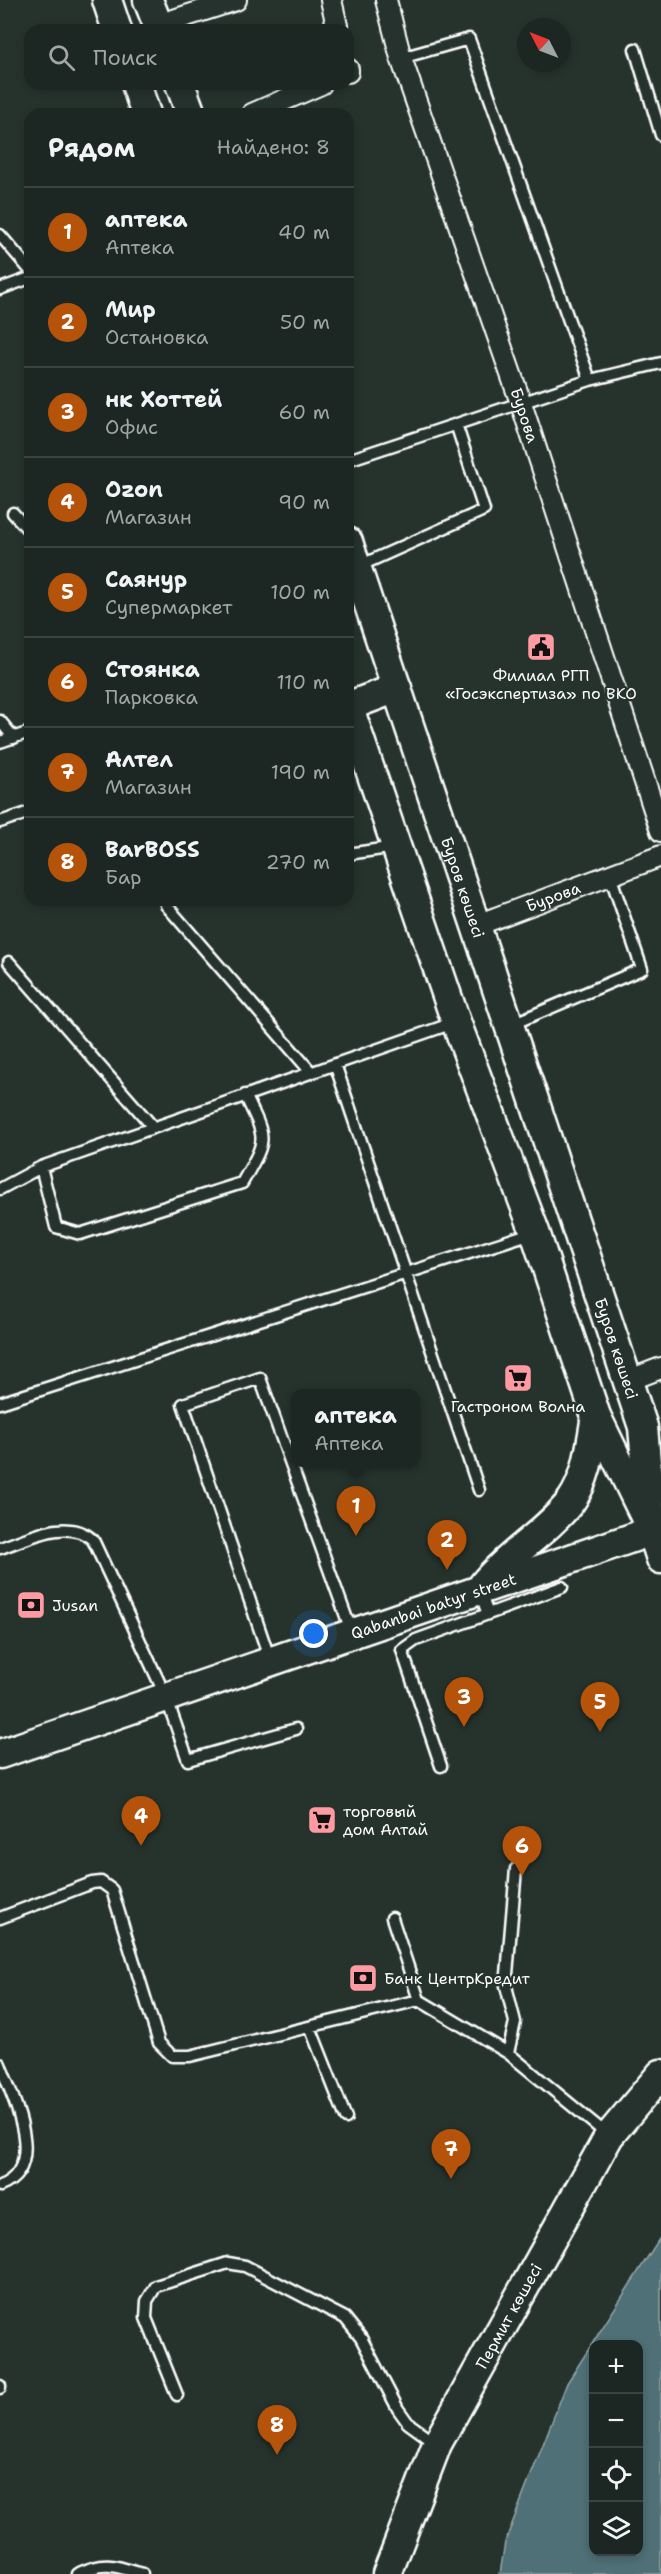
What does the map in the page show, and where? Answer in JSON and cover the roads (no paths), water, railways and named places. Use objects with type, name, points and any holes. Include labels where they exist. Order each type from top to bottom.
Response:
[{"type":"main road","points":[[107,0],[115,24]]},
{"type":"main road","points":[[138,90],[144,108]]},
{"type":"main road","points":[[182,90],[189,108]]},
{"type":"main road","name":"Буров көшесі","points":[[354,561],[643,1427],[656,1529]]},
{"type":"main road","points":[[354,703],[397,688]]},
{"type":"main road","points":[[354,722],[456,1022],[535,1232],[596,1416],[656,1529],[661,1558]]},
{"type":"main road","points":[[484,1602],[496,1569],[570,1501],[582,1479],[596,1416]]},
{"type":"main road","name":"Qabanbai batyr street","points":[[0,1754],[352,1633],[484,1602],[656,1529]]},
{"type":"main road","name":"Пермит көшесі","points":[[387,2574],[437,2444],[609,2136],[661,2074]]},
{"type":"street","points":[[155,18],[237,0]]},
{"type":"street","points":[[331,0],[337,24]]},
{"type":"street","name":"Бурова","points":[[386,0],[401,58],[521,404],[661,831]]},
{"type":"street","points":[[266,108],[307,90]]},
{"type":"street","name":"Бурова","points":[[477,925],[661,856]]},
{"type":"street","points":[[627,1381],[661,1368]]},
{"type":"lane","points":[[401,58],[470,39],[590,380]]},
{"type":"lane","points":[[635,49],[661,135]]},
{"type":"lane","points":[[0,235],[24,263]]},
{"type":"lane","points":[[0,289],[24,280]]},
{"type":"lane","points":[[354,458],[590,380],[661,363]]},
{"type":"lane","points":[[354,554],[484,510],[456,424]]},
{"type":"lane","points":[[13,513],[24,525]]},
{"type":"lane","points":[[0,721],[14,738]]},
{"type":"lane","points":[[0,742],[24,734]]},
{"type":"lane","points":[[0,822],[24,814]]},
{"type":"lane","points":[[354,853],[398,846]]},
{"type":"lane","points":[[510,1025],[642,969],[610,875]]},
{"type":"lane","points":[[167,906],[311,1072]]},
{"type":"lane","points":[[9,962],[153,1127]]},
{"type":"lane","points":[[0,1189],[41,1167],[456,1022]]},
{"type":"lane","points":[[335,1064],[479,1490]]},
{"type":"lane","points":[[41,1167],[56,1227],[80,1234],[242,1183],[262,1148],[262,1130],[246,1095]]},
{"type":"lane","points":[[0,1403],[535,1232]]},
{"type":"lane","points":[[271,1661],[183,1404],[260,1378],[291,1464]]},
{"type":"lane","points":[[292,1467],[352,1633]]},
{"type":"lane","points":[[0,1548],[52,1530],[79,1529],[99,1546],[166,1697],[188,1760],[296,1729]]},
{"type":"lane","points":[[441,1766],[402,1650],[484,1602],[562,1587]]},
{"type":"lane","points":[[508,2053],[515,2022],[506,1986],[516,1869]]},
{"type":"lane","points":[[0,1918],[92,1883],[101,1882],[112,1890],[159,2043],[172,2056],[190,2056],[419,2000]]},
{"type":"lane","points":[[392,1918],[419,2000],[508,2053],[609,2136]]},
{"type":"lane","points":[[310,2027],[346,2118]]},
{"type":"lane","points":[[0,2064],[24,2132],[26,2156],[20,2171],[0,2186]]},
{"type":"lane","points":[[177,2395],[146,2318],[147,2301],[156,2286],[228,2263],[245,2266],[345,2318],[361,2338],[398,2409],[408,2423],[437,2444]]},
{"type":"lane","points":[[77,2574],[93,2566],[111,2564],[142,2574]]},
{"type":"water","points":[[661,2236],[661,2574],[500,2574],[505,2542],[567,2383],[589,2349],[589,2556],[643,2556],[643,2340],[594,2340]]},
{"type":"place","name":"Филиал РГП «Госэкспертиза» по ВКО","points":[[541,647]]},
{"type":"place","name":"Гастроном Волна","points":[[518,1378]]},
{"type":"place","name":"аптека","points":[[356,1536]]},
{"type":"place","name":"Мир","points":[[447,1570]]},
{"type":"place","name":"Jusan","points":[[31,1605]]},
{"type":"place","name":"нк Хоттей","points":[[464,1727]]},
{"type":"place","name":"Саянур","points":[[600,1732]]},
{"type":"place","name":"торговый дом Алтай","points":[[322,1820]]},
{"type":"place","name":"Ozon","points":[[141,1846]]},
{"type":"place","name":"Стоянка","points":[[522,1876]]},
{"type":"place","name":"Банк ЦентрКредит","points":[[363,1978]]},
{"type":"place","name":"Алтел","points":[[451,2179]]},
{"type":"place","name":"BarBOSS","points":[[277,2455]]}]
